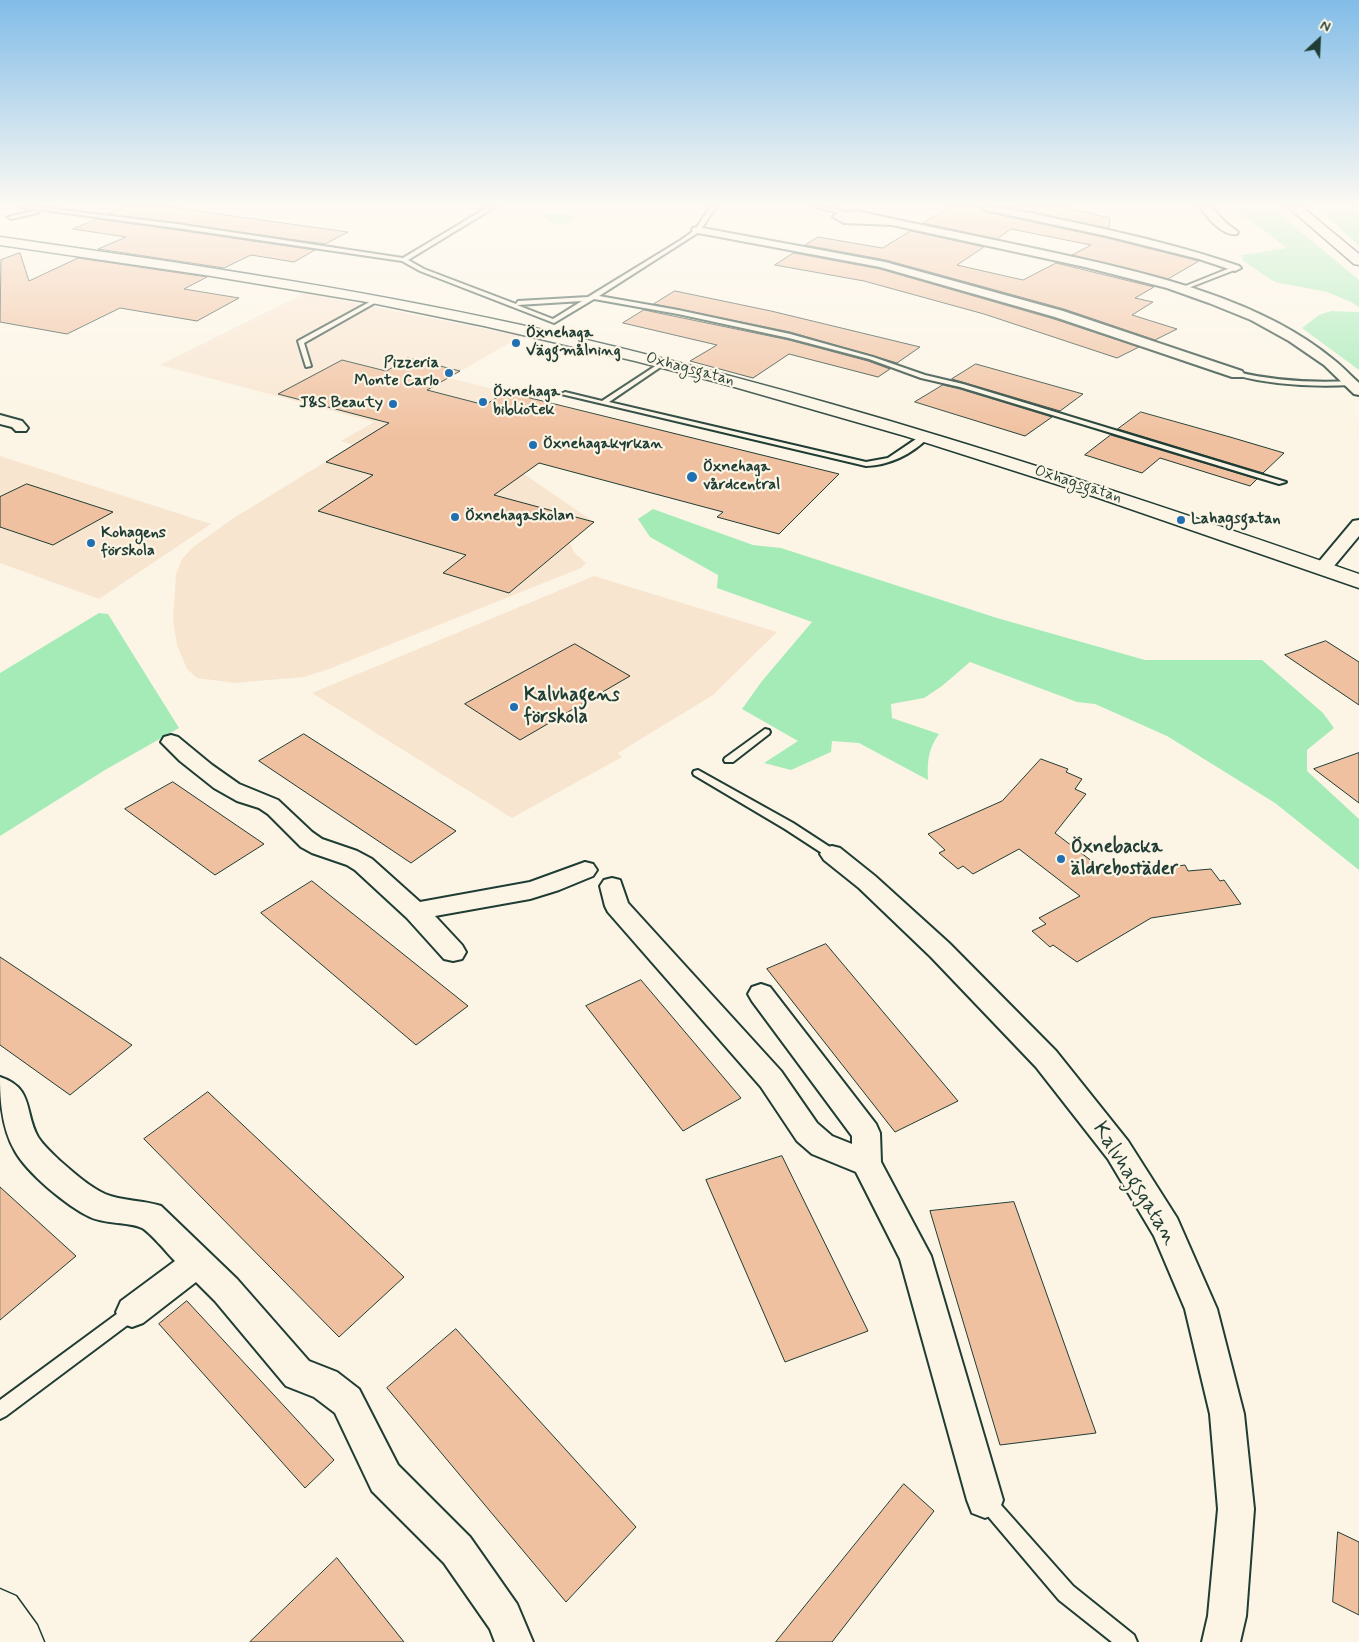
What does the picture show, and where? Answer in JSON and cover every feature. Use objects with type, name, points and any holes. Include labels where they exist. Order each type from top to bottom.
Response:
[{"type":"street","name":"Oxhagsgatan","points":[[279,284],[377,300],[549,336],[663,363],[780,394],[925,437],[1127,501],[1359,581]]},
{"type":"street","points":[[951,284],[1059,314],[1237,374]]},
{"type":"street","points":[[1161,284],[1181,289],[1265,322],[1318,354],[1341,372],[1355,387]]},
{"type":"street","points":[[0,419],[21,428]]},
{"type":"street","points":[[1323,568],[1359,525]]},
{"type":"street","points":[[171,742],[196,764],[226,784],[243,795],[268,804],[285,816],[295,830],[311,843],[328,851],[355,859],[379,877],[416,912],[452,952]]},
{"type":"street","name":"Kalvhagsgatan","points":[[832,854],[867,882],[940,950],[1046,1059],[1118,1150],[1166,1228],[1201,1309],[1226,1414],[1236,1509],[1227,1616],[1221,1642]]},
{"type":"street","points":[[416,912],[446,904],[501,897],[547,886],[585,870]]},
{"type":"street","points":[[612,886],[617,906],[765,1072],[807,1132],[822,1145],[866,1163]]},
{"type":"street","points":[[761,994],[866,1133],[866,1163],[915,1256],[985,1500]]},
{"type":"street","points":[[0,1088],[12,1098],[26,1144],[48,1168],[72,1189],[100,1207],[150,1216],[198,1262],[267,1335],[298,1374],[325,1384],[347,1402],[385,1478],[457,1550],[504,1617],[514,1642]]},
{"type":"street","points":[[132,1312],[198,1262]]},
{"type":"street","points":[[0,1612],[20,1642]]},
{"type":"lane","points":[[457,284],[554,321],[615,284]]},
{"type":"lane","points":[[1181,289],[1195,284]]},
{"type":"lane","points":[[510,304],[592,298],[734,323],[847,351],[923,377],[961,385],[1282,482]]},
{"type":"lane","points":[[308,366],[300,342],[377,300]]},
{"type":"lane","points":[[604,403],[663,363]]},
{"type":"lane","points":[[1237,374],[1263,381],[1290,384],[1355,387]]},
{"type":"lane","points":[[564,394],[866,464],[879,464],[889,461],[925,437]]},
{"type":"lane","points":[[729,760],[764,732]]},
{"type":"lane","points":[[698,773],[789,826],[832,854]]},
{"type":"lane","points":[[0,1410],[132,1312]]},
{"type":"lane","points":[[985,1500],[1066,1593],[1127,1642]]},
{"type":"shaded area","points":[[305,293],[521,336],[449,378],[603,416],[524,474],[594,522],[570,543],[574,552],[586,563],[581,568],[329,669],[304,677],[235,683],[197,678],[187,669],[177,645],[173,620],[176,574],[182,559],[192,548],[232,519],[353,445],[341,441],[374,422],[160,365]]},
{"type":"shaded area","name":"Kohagens förskola","points":[[0,456],[211,524],[99,599],[0,563]]},
{"type":"shaded area","name":"Kalvhagens förskola","points":[[594,576],[777,632],[713,695],[618,753],[622,757],[512,818],[312,693]]},
{"type":"green space","points":[[1283,284],[1359,284],[1359,307],[1327,292]]},
{"type":"green space","points":[[1331,311],[1359,312],[1359,370],[1302,328],[1319,315]]},
{"type":"green space","points":[[653,509],[753,545],[781,548],[997,618],[1145,660],[1262,660],[1323,713],[1334,728],[1307,750],[1307,771],[1359,819],[1359,870],[1275,803],[1167,736],[1095,704],[1077,702],[970,662],[942,686],[924,698],[891,704],[892,718],[939,734],[932,745],[929,756],[928,780],[859,743],[832,741],[831,752],[791,770],[764,763],[798,741],[742,709],[762,681],[812,622],[717,588],[718,575],[650,537],[638,519]]},
{"type":"green space","points":[[99,613],[108,614],[179,728],[105,770],[0,836],[0,673]]},
{"type":"building","points":[[1,284],[194,284],[184,289],[239,298],[197,321],[120,308],[67,334],[0,322]]},
{"type":"building","points":[[874,284],[931,284],[1054,319],[1139,347],[1117,358],[984,314]]},
{"type":"building","points":[[972,284],[1140,284],[1154,287],[1135,298],[1153,302],[1132,315],[1177,329],[1155,340],[1064,309]]},
{"type":"building","points":[[675,291],[771,311],[920,347],[897,363],[790,332],[654,304]]},
{"type":"building","points":[[644,310],[789,340],[868,361],[890,369],[878,377],[789,354],[753,378],[690,361],[717,345],[623,323]]},
{"type":"building","points":[[408,358],[460,371],[427,390],[485,405],[506,392],[839,474],[779,534],[717,517],[723,512],[539,463],[494,495],[594,522],[509,593],[443,573],[466,555],[318,511],[373,475],[326,462],[389,423],[278,394],[342,360],[386,371]]},
{"type":"building","points":[[976,364],[1083,394],[1060,411],[952,379]]},
{"type":"building","points":[[943,385],[1052,417],[1025,436],[915,402]]},
{"type":"building","points":[[1141,412],[1284,453],[1263,473],[1118,429]]},
{"type":"building","points":[[1111,435],[1257,479],[1250,486],[1160,458],[1142,473],[1085,455]]},
{"type":"building","points":[[27,484],[113,512],[53,545],[0,527],[0,497]]},
{"type":"building","points":[[1326,641],[1359,662],[1359,705],[1285,655]]},
{"type":"building","points":[[575,644],[630,676],[520,740],[465,704]]},
{"type":"building","points":[[304,734],[456,831],[411,863],[259,761]]},
{"type":"building","points":[[1359,753],[1359,803],[1314,769]]},
{"type":"building","name":"Öxnebacka äldrebostäder","points":[[1041,759],[1068,769],[1066,772],[1082,779],[1075,789],[1086,794],[1055,833],[1110,875],[1185,865],[1188,871],[1211,869],[1220,881],[1224,880],[1241,904],[1151,918],[1077,962],[1053,945],[1050,947],[1032,931],[1046,924],[1039,918],[1080,896],[1019,849],[973,874],[963,866],[958,869],[939,853],[945,850],[928,834],[1002,801]]},
{"type":"building","points":[[173,782],[264,844],[215,875],[125,809]]},
{"type":"building","points":[[312,881],[468,1006],[416,1045],[261,913]]},
{"type":"building","points":[[826,944],[958,1101],[895,1132],[767,969]]},
{"type":"building","points":[[0,957],[132,1045],[70,1095],[0,1045]]},
{"type":"building","points":[[641,980],[741,1098],[683,1131],[586,1006]]},
{"type":"building","points":[[208,1092],[404,1277],[339,1337],[144,1139]]},
{"type":"building","points":[[782,1156],[868,1331],[785,1362],[706,1180]]},
{"type":"building","points":[[0,1187],[76,1256],[0,1320]]},
{"type":"building","points":[[1014,1202],[1096,1433],[1000,1445],[930,1211]]},
{"type":"building","points":[[187,1301],[334,1460],[305,1488],[159,1324]]},
{"type":"building","points":[[456,1329],[636,1527],[566,1602],[387,1388]]},
{"type":"building","points":[[904,1484],[934,1511],[832,1642],[776,1642]]},
{"type":"building","points":[[1338,1532],[1359,1542],[1359,1615],[1333,1602]]},
{"type":"building","points":[[337,1558],[404,1642],[250,1642]]},
{"type":"place","name":"Öxnehaga Väggmålning","points":[[516,343]]},
{"type":"place","name":"Pizzeria Monte Carlo","points":[[449,373]]},
{"type":"place","name":"Öxnehaga bibliotek","points":[[483,402]]},
{"type":"place","name":"J&S Beauty","points":[[393,404]]},
{"type":"place","name":"Öxnehagakyrkan","points":[[533,445]]},
{"type":"place","name":"Öxnehaga vårdcentral","points":[[692,477]]},
{"type":"place","name":"Öxnehagaskolan","points":[[455,517]]},
{"type":"place","name":"Lahagsgatan","points":[[1181,520]]},
{"type":"place","name":"Kohagens förskola","points":[[91,543]]},
{"type":"place","name":"Kalvhagens förskola","points":[[514,707]]},
{"type":"place","name":"Öxnebacka äldrebostäder","points":[[1061,859]]}]
